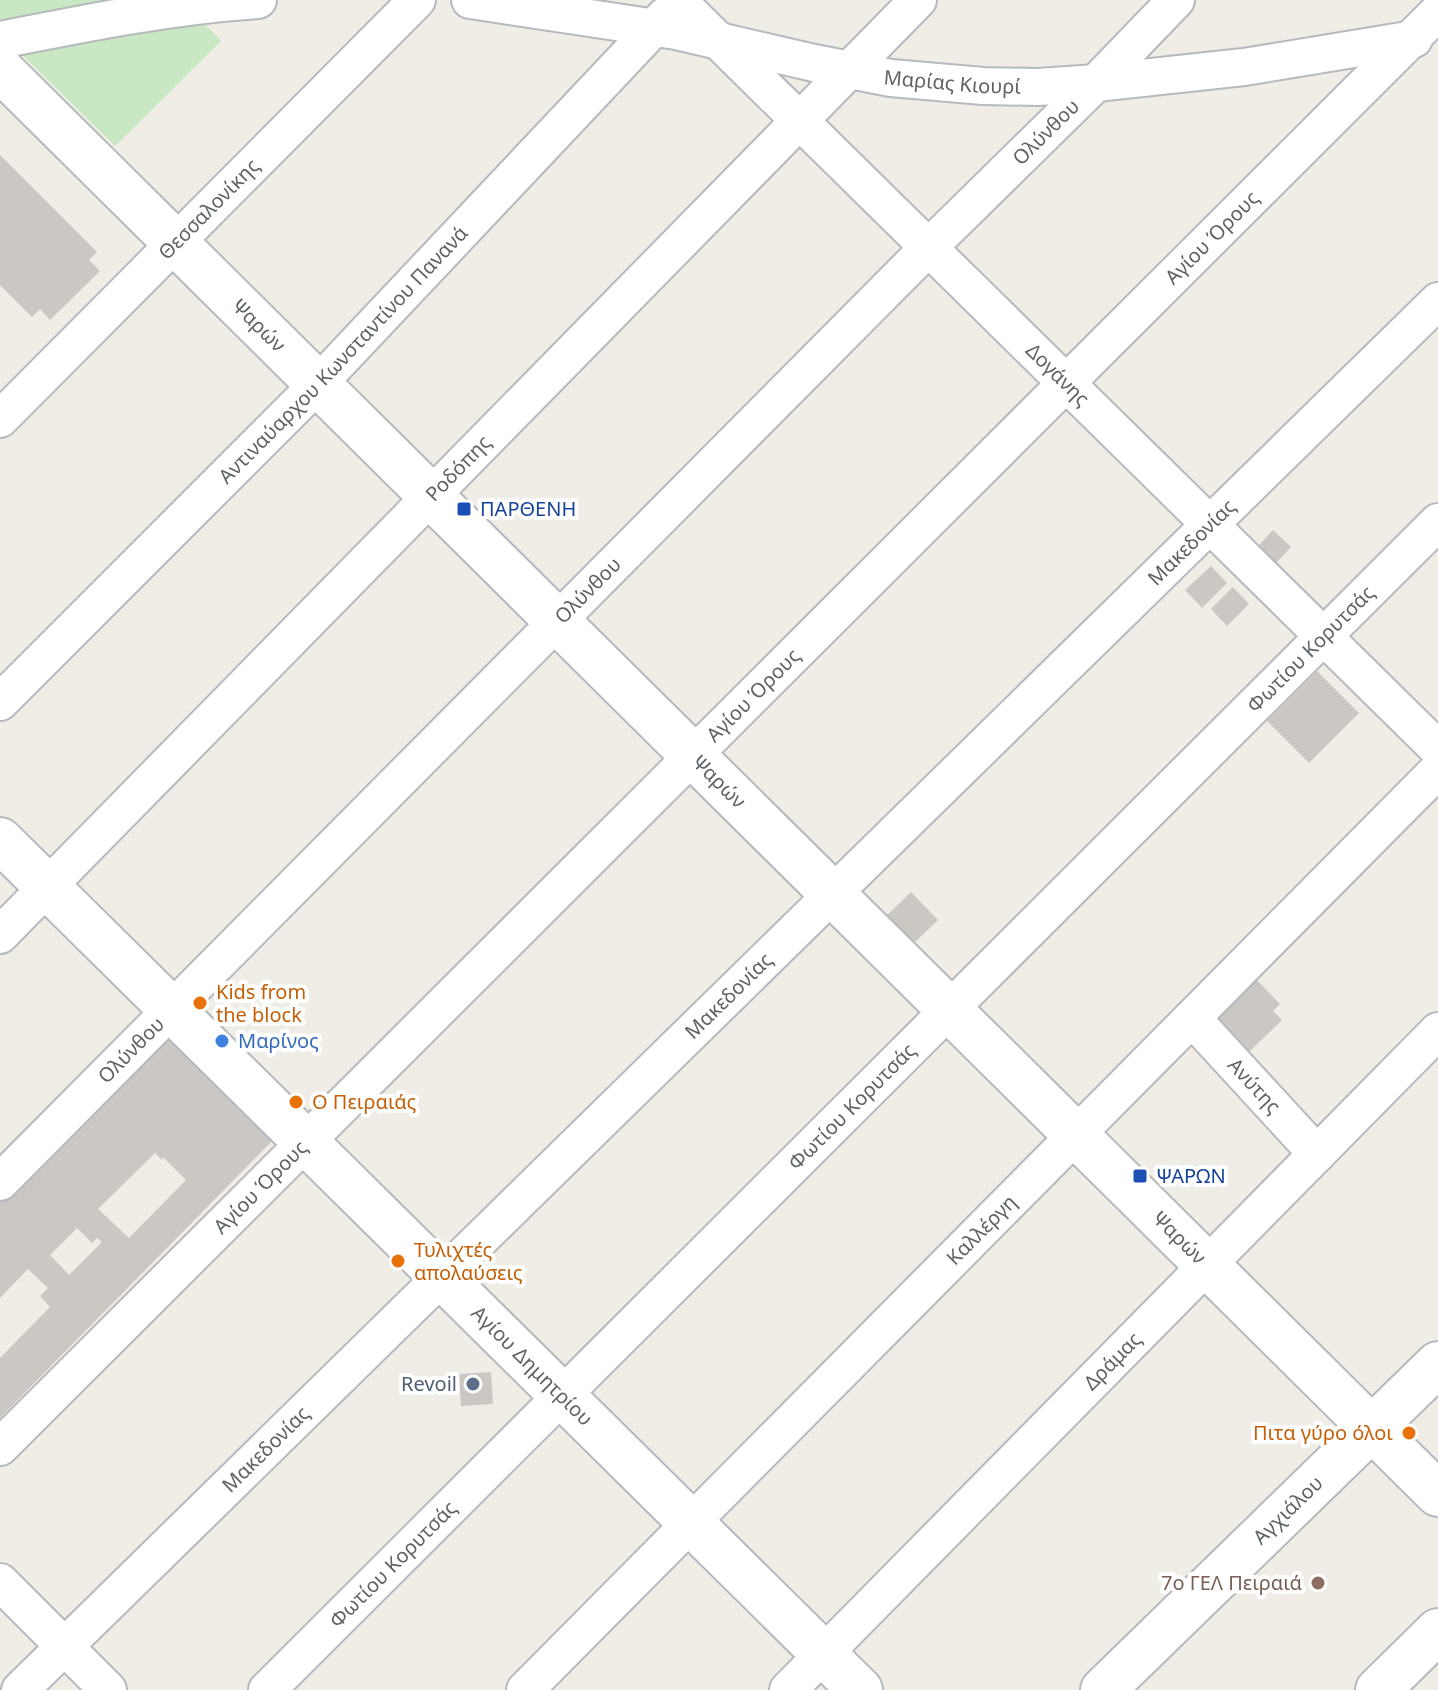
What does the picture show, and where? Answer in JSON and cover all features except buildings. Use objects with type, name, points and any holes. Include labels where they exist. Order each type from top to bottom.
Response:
[{"type":"main road","name":"Ψαρών","points":[[0,69],[1438,1494]]},
{"type":"main road","name":"Αγίου Δημητρίου","points":[[0,840],[860,1690]]},
{"type":"main road","name":"Αγχιάλου","points":[[1103,1690],[1438,1364]]},
{"type":"main road","points":[[1378,1690],[1438,1631]]},
{"type":"street","points":[[0,40],[137,7],[258,0]]},
{"type":"street","name":"Θεσσαλονίκης","points":[[0,419],[417,0]]},
{"type":"street","name":"Μαρίας Κιουρί","points":[[470,0],[654,28],[891,78],[983,86],[1038,87],[1096,83],[1244,67],[1424,37]]},
{"type":"street","name":"Αντιναύαρχου Κωνσταντίνου Πανανά","points":[[0,702],[318,384],[678,0]]},
{"type":"street","name":"Δογάνης","points":[[678,0],[1438,749]]},
{"type":"street","name":"Ροδόπης","points":[[0,935],[918,0]]},
{"type":"street","name":"Ολύνθου","points":[[0,1182],[1176,0]]},
{"type":"street","points":[[1431,0],[1438,9]]},
{"type":"street","name":"Αγίου Όρους","points":[[0,1447],[1066,383],[1424,37],[1438,9]]},
{"type":"street","name":"Μακεδονίας","points":[[20,1690],[1438,301]]},
{"type":"street","name":"Φωτίου Κορυτσάς","points":[[267,1690],[1438,522]]},
{"type":"street","name":"Καλλέργη","points":[[525,1690],[1438,770]]},
{"type":"street","name":"Ανύτης","points":[[1192,1018],[1317,1154]]},
{"type":"street","name":"Δράμας","points":[[788,1690],[1438,1031]]},
{"type":"street","points":[[0,1582],[108,1690]]},
{"type":"green space","points":[[0,0],[181,0],[221,41],[115,146],[0,33]]},
{"type":"place","name":"ΠΑΡΘΕΝΗ","points":[[464,509]]},
{"type":"place","name":"Kids from the block","points":[[200,1003]]},
{"type":"place","name":"Μαρίνος","points":[[222,1041]]},
{"type":"place","name":"Ο Πειραιάς","points":[[296,1102]]},
{"type":"place","name":"ΨΑΡΩΝ","points":[[1140,1176]]},
{"type":"place","name":"Τυλιχτές απολαύσεις","points":[[398,1261]]},
{"type":"place","name":"Revoil","points":[[473,1384]]},
{"type":"place","name":"Πιτα γύρο όλοι","points":[[1409,1433]]},
{"type":"place","name":"7ο ΓΕΛ Πειραιά","points":[[1318,1583]]}]
